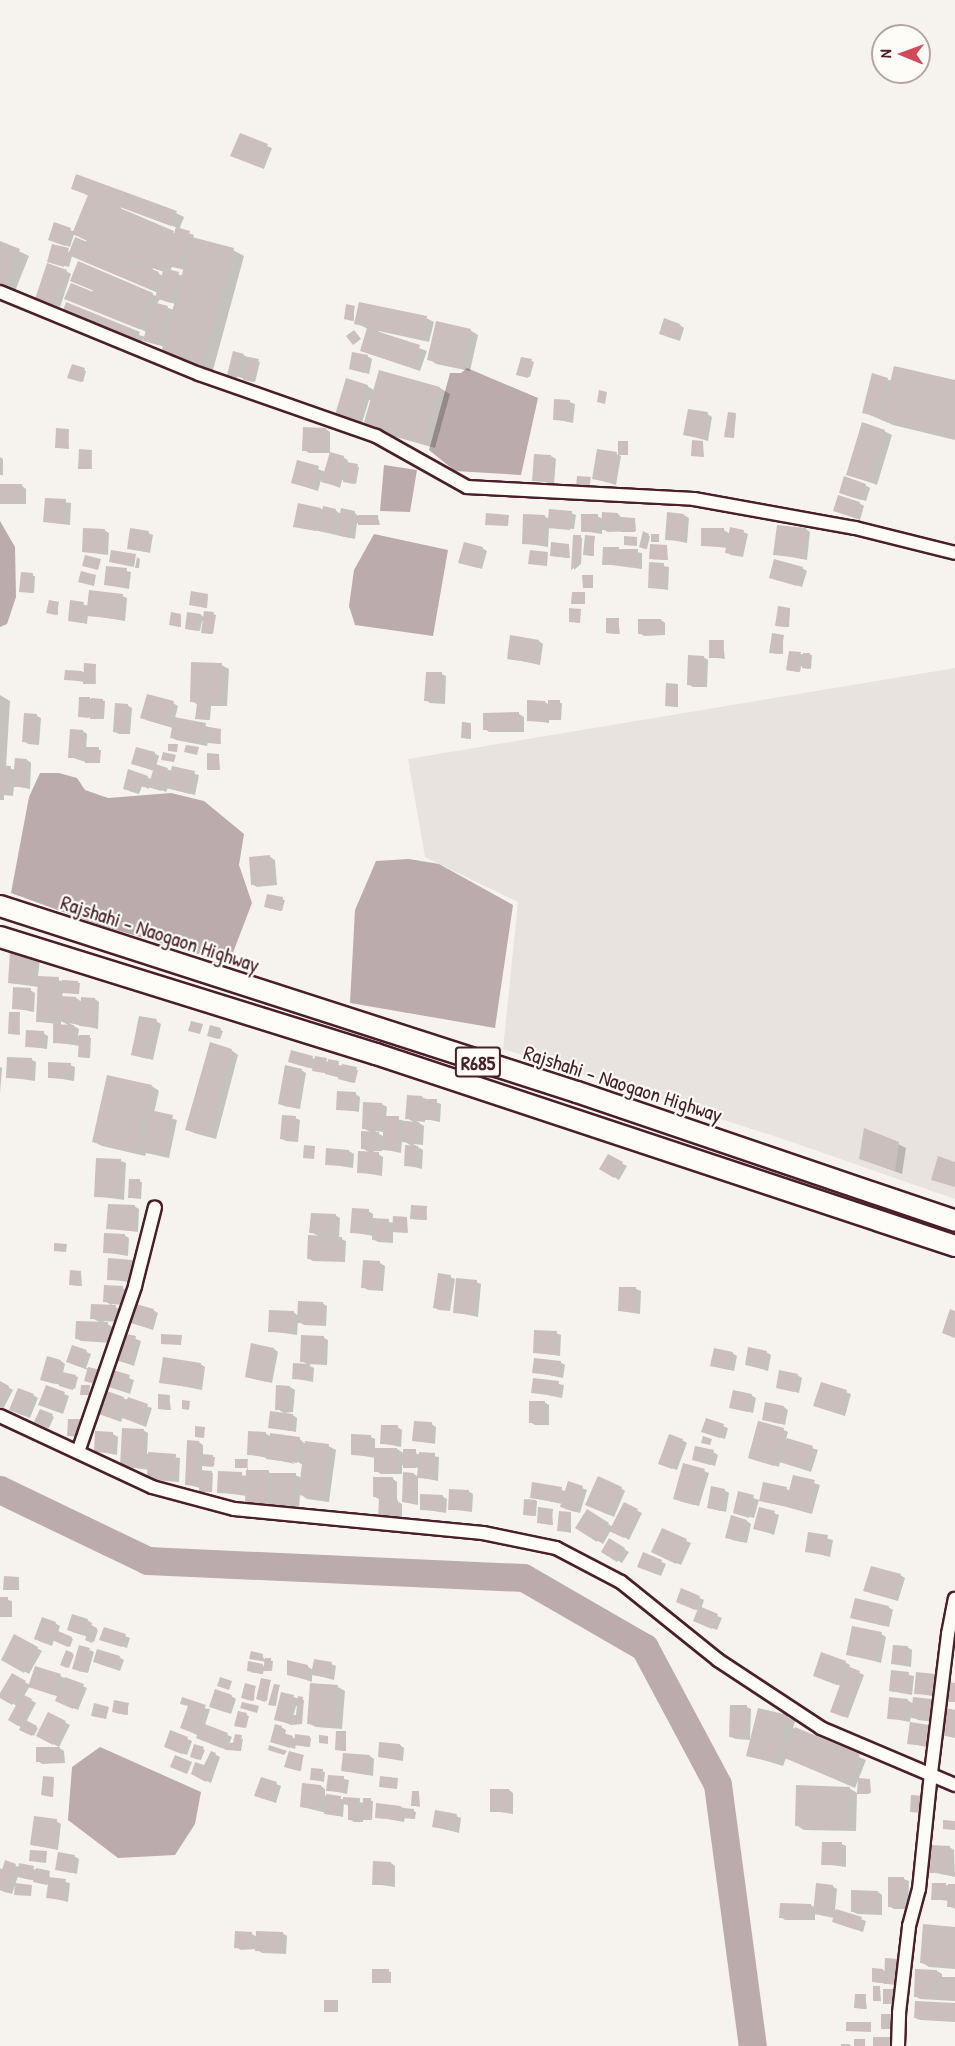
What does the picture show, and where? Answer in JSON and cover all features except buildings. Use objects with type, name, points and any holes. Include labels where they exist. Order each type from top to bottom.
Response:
[{"type":"main road","name":"Rajshahi - Naogaon Highway","points":[[0,906],[577,1092],[955,1221]]},
{"type":"main road","name":"R685","points":[[0,937],[387,1058],[955,1246]]},
{"type":"street","points":[[0,292],[199,374],[376,436],[467,486],[694,499],[855,528],[955,554]]},
{"type":"street","points":[[78,1452],[135,1286],[155,1208]]},
{"type":"street","points":[[0,1416],[152,1487],[234,1509],[483,1533],[556,1548],[621,1582],[718,1660],[821,1728],[955,1785]]},
{"type":"street","points":[[898,2046],[899,2013],[909,1926],[919,1889],[948,1634],[955,1599]]},
{"type":"shaded area","points":[[467,368],[538,398],[521,475],[455,471],[429,450],[450,373],[461,373]]},
{"type":"shaded area","points":[[384,465],[417,470],[410,512],[380,511]]},
{"type":"shaded area","points":[[0,521],[15,547],[16,597],[7,624],[0,627]]},
{"type":"shaded area","points":[[374,534],[448,550],[433,636],[355,625],[349,606],[354,570]]},
{"type":"shaded area","points":[[955,668],[955,1199],[783,1139],[503,1049],[518,902],[425,857],[408,759]]},
{"type":"shaded area","points":[[40,773],[59,773],[77,778],[85,790],[108,798],[171,793],[204,801],[244,834],[239,865],[252,903],[229,963],[99,925],[11,893],[29,797]]},
{"type":"shaded area","points":[[409,859],[439,864],[513,905],[495,1028],[350,1003],[355,910],[376,861]]},
{"type":"shaded area","points":[[100,1747],[201,1792],[195,1824],[175,1855],[118,1858],[68,1820],[72,1767]]},
{"type":"waterway","points":[[0,1490],[148,1561],[524,1578],[645,1648],[718,1785],[753,2046]]}]
